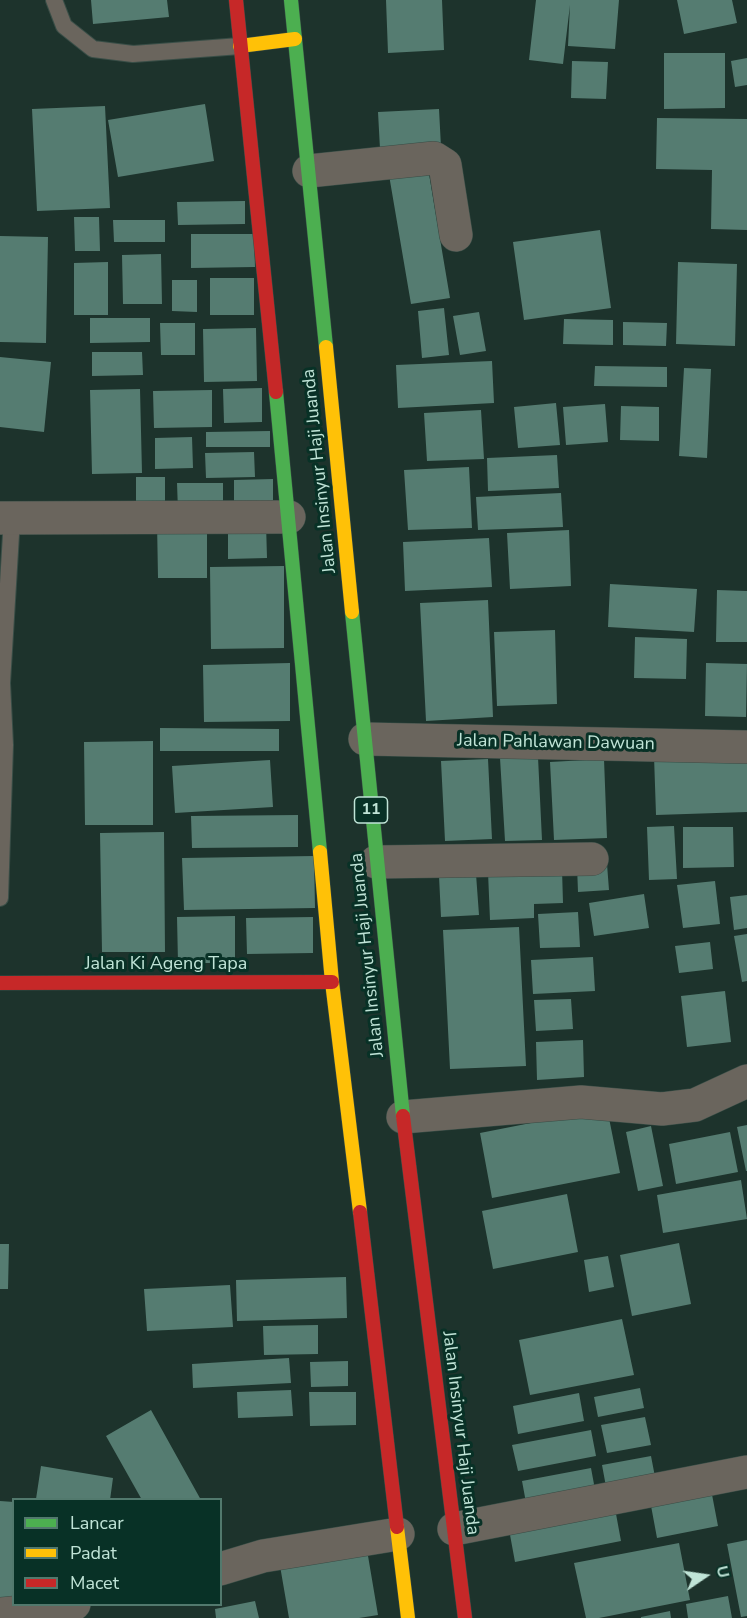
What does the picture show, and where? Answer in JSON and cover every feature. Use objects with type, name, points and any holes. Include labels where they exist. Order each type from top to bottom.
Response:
[{"type":"main road","name":"Jalan Insinyur Haji Juanda","points":[[236,0],[289,517],[332,982],[408,1618]]},
{"type":"main road","name":"Jalan Insinyur Haji Juanda","points":[[291,0],[403,1117],[465,1618]]},
{"type":"main road","points":[[240,45],[295,39]]},
{"type":"main road","name":"Jalan Ki Ageng Tapa","points":[[0,983],[332,982]]},
{"type":"street","points":[[309,171],[434,158],[445,165],[456,235]]},
{"type":"street","points":[[6,518],[289,517]]},
{"type":"street","name":"Jalan Pahlawan Dawuan","points":[[365,739],[747,747]]},
{"type":"street","points":[[376,862],[592,859]]},
{"type":"street","points":[[403,1117],[581,1102],[662,1109],[695,1105],[747,1081]]},
{"type":"street","points":[[454,1528],[747,1472]]},
{"type":"street","points":[[222,1568],[263,1556],[398,1534]]},
{"type":"street","points":[[0,1614],[68,1606]]},
{"type":"lane","points":[[54,0],[64,26],[93,49],[133,54],[240,45]]},
{"type":"lane","points":[[0,898],[5,745],[2,683],[6,518]]},
{"type":"building","points":[[91,0],[167,0],[169,17],[93,24]]},
{"type":"building","points":[[386,0],[442,0],[444,50],[388,53]]},
{"type":"building","points":[[536,0],[619,0],[615,49],[568,46],[570,5],[563,64],[529,60]]},
{"type":"building","points":[[677,0],[732,0],[737,23],[684,34]]},
{"type":"building","points":[[664,53],[725,53],[725,108],[664,109]]},
{"type":"building","points":[[747,58],[747,85],[735,87],[731,61]]},
{"type":"building","points":[[572,61],[608,62],[606,99],[571,98]]},
{"type":"building","points":[[205,104],[214,161],[118,177],[108,120]]},
{"type":"building","points":[[105,106],[110,208],[37,211],[32,109]]},
{"type":"building","points":[[439,109],[441,147],[380,149],[378,112]]},
{"type":"building","points":[[657,118],[747,119],[747,230],[711,229],[712,170],[656,169]]},
{"type":"building","points":[[428,168],[450,298],[411,304],[389,175]]},
{"type":"building","points":[[245,201],[245,224],[178,225],[177,202]]},
{"type":"building","points":[[74,217],[99,217],[100,251],[75,251]]},
{"type":"building","points":[[113,220],[165,220],[165,242],[114,242]]},
{"type":"building","points":[[600,230],[611,308],[524,320],[513,242]]},
{"type":"building","points":[[191,234],[254,234],[255,267],[191,268]]},
{"type":"building","points":[[0,236],[48,237],[46,343],[0,342]]},
{"type":"building","points":[[161,254],[162,304],[123,304],[122,255]]},
{"type":"building","points":[[108,262],[108,315],[74,315],[74,263]]},
{"type":"building","points":[[678,262],[737,264],[735,346],[676,344]]},
{"type":"building","points":[[210,278],[254,278],[254,315],[210,315]]},
{"type":"building","points":[[172,280],[197,280],[197,312],[172,311]]},
{"type":"building","points":[[444,308],[449,355],[422,358],[418,311]]},
{"type":"building","points":[[479,312],[486,351],[460,355],[453,316]]},
{"type":"building","points":[[90,318],[150,318],[150,342],[90,343]]},
{"type":"building","points":[[564,319],[613,320],[613,345],[563,344]]},
{"type":"building","points":[[623,322],[667,323],[666,346],[623,345]]},
{"type":"building","points":[[160,323],[195,323],[195,355],[161,355]]},
{"type":"building","points":[[256,328],[257,381],[204,382],[203,329]]},
{"type":"building","points":[[92,352],[142,352],[143,375],[92,376]]},
{"type":"building","points":[[0,357],[51,362],[44,432],[0,427]]},
{"type":"building","points":[[492,361],[494,403],[398,408],[396,365]]},
{"type":"building","points":[[595,366],[667,367],[667,387],[594,386]]},
{"type":"building","points":[[684,368],[711,369],[707,458],[679,456]]},
{"type":"building","points":[[262,388],[262,422],[224,423],[223,389]]},
{"type":"building","points":[[140,389],[142,473],[92,474],[90,390]]},
{"type":"building","points":[[212,390],[212,427],[154,428],[153,391]]},
{"type":"building","points":[[556,403],[560,445],[518,448],[514,407]]},
{"type":"building","points":[[605,404],[608,442],[566,445],[563,407]]},
{"type":"building","points":[[621,406],[659,407],[659,441],[620,440]]},
{"type":"building","points":[[481,410],[484,459],[427,461],[424,413]]},
{"type":"building","points":[[270,431],[270,447],[206,447],[206,432]]},
{"type":"building","points":[[192,437],[193,468],[155,469],[155,438]]},
{"type":"building","points":[[254,452],[255,477],[206,478],[205,453]]},
{"type":"building","points":[[557,455],[559,488],[488,491],[487,458]]},
{"type":"building","points":[[469,467],[472,528],[408,530],[404,470]]},
{"type":"building","points":[[136,477],[165,477],[165,511],[136,511]]},
{"type":"building","points":[[273,479],[273,511],[234,511],[234,480]]},
{"type":"building","points":[[177,483],[223,483],[223,510],[178,511]]},
{"type":"building","points":[[561,493],[563,527],[478,530],[476,497]]},
{"type":"building","points":[[157,522],[207,522],[207,578],[158,578]]},
{"type":"building","points":[[228,523],[266,523],[267,558],[228,559]]},
{"type":"building","points":[[569,530],[571,586],[510,589],[507,533]]},
{"type":"building","points":[[489,538],[492,587],[405,591],[403,542]]},
{"type":"building","points":[[284,566],[284,648],[211,649],[210,567]]},
{"type":"building","points":[[610,584],[697,589],[694,632],[608,627]]},
{"type":"building","points":[[717,590],[747,591],[747,642],[716,642]]},
{"type":"building","points":[[488,600],[493,717],[426,721],[420,603]]},
{"type":"building","points":[[555,630],[557,704],[497,706],[494,632]]},
{"type":"building","points":[[635,637],[687,639],[686,679],[634,678]]},
{"type":"building","points":[[290,663],[290,721],[204,722],[203,665]]},
{"type":"building","points":[[706,663],[747,664],[746,717],[705,716]]},
{"type":"building","points":[[160,728],[279,729],[279,751],[160,751]]},
{"type":"building","points":[[153,741],[153,825],[85,825],[84,742]]},
{"type":"building","points":[[747,753],[747,812],[656,815],[654,756]]},
{"type":"building","points":[[538,757],[542,840],[505,841],[500,758]]},
{"type":"building","points":[[488,759],[492,839],[445,841],[441,761]]},
{"type":"building","points":[[604,759],[607,838],[554,840],[550,762]]},
{"type":"building","points":[[270,760],[273,807],[175,813],[172,766]]},
{"type":"building","points":[[298,815],[298,847],[192,848],[191,816]]},
{"type":"building","points":[[674,826],[677,879],[649,880],[647,827]]},
{"type":"building","points":[[683,827],[733,827],[734,867],[683,868]]},
{"type":"building","points":[[164,832],[165,952],[102,952],[100,833]]},
{"type":"building","points":[[314,856],[315,908],[184,910],[182,858]]},
{"type":"building","points":[[607,864],[609,890],[578,892],[577,866]]},
{"type":"building","points":[[562,869],[563,903],[534,904],[534,918],[490,920],[488,872]]},
{"type":"building","points":[[476,874],[479,915],[441,917],[439,876]]},
{"type":"building","points":[[715,881],[720,924],[683,928],[677,885]]},
{"type":"building","points":[[644,894],[649,928],[594,936],[589,903]]},
{"type":"building","points":[[747,895],[747,928],[734,930],[730,897]]},
{"type":"building","points":[[578,912],[580,947],[540,948],[538,914]]},
{"type":"building","points":[[235,916],[235,963],[178,963],[177,917]]},
{"type":"building","points":[[313,917],[313,953],[247,954],[246,918]]},
{"type":"building","points":[[519,927],[526,1066],[450,1069],[443,930]]},
{"type":"building","points":[[747,934],[747,981],[742,982],[734,936]]},
{"type":"building","points":[[710,942],[713,969],[679,973],[675,946]]},
{"type":"building","points":[[593,957],[595,991],[533,994],[531,960]]},
{"type":"building","points":[[725,991],[731,1042],[687,1047],[681,996]]},
{"type":"building","points":[[571,999],[573,1029],[536,1031],[534,1000]]},
{"type":"building","points":[[583,1040],[584,1077],[537,1080],[536,1042]]},
{"type":"building","points":[[607,1108],[620,1173],[492,1198],[480,1133]]},
{"type":"building","points":[[747,1125],[747,1171],[746,1171],[737,1127]]},
{"type":"building","points":[[651,1126],[663,1186],[638,1191],[626,1132]]},
{"type":"building","points":[[730,1132],[738,1172],[676,1184],[669,1144]]},
{"type":"building","points":[[741,1180],[747,1219],[663,1233],[657,1195]]},
{"type":"building","points":[[567,1194],[578,1252],[493,1269],[482,1211]]},
{"type":"building","points":[[679,1243],[691,1304],[632,1316],[620,1255]]},
{"type":"building","points":[[0,1244],[9,1244],[8,1289],[0,1289]]},
{"type":"building","points":[[608,1256],[614,1287],[589,1292],[584,1260]]},
{"type":"building","points":[[346,1277],[347,1318],[237,1321],[236,1280]]},
{"type":"building","points":[[230,1285],[233,1327],[147,1331],[144,1289]]},
{"type":"building","points":[[622,1319],[634,1375],[530,1395],[519,1340]]},
{"type":"building","points":[[318,1325],[318,1354],[264,1355],[263,1326]]},
{"type":"building","points":[[289,1358],[291,1383],[193,1388],[192,1364]]},
{"type":"building","points":[[348,1361],[348,1386],[311,1387],[310,1362]]},
{"type":"building","points":[[640,1388],[644,1408],[598,1417],[594,1397]]},
{"type":"building","points":[[291,1390],[293,1416],[238,1418],[237,1392]]},
{"type":"building","points":[[309,1392],[356,1392],[356,1425],[310,1426]]},
{"type":"building","points":[[579,1393],[584,1421],[518,1434],[513,1406]]},
{"type":"building","points":[[151,1410],[200,1498],[141,1498],[106,1436]]},
{"type":"building","points":[[645,1417],[651,1445],[607,1453],[601,1425]]},
{"type":"building","points":[[591,1430],[596,1456],[518,1471],[512,1445]]},
{"type":"building","points":[[651,1456],[656,1482],[607,1492],[602,1465]]},
{"type":"building","points":[[41,1466],[113,1478],[110,1498],[36,1498]]},
{"type":"building","points":[[591,1468],[596,1495],[527,1508],[522,1481]]},
{"type":"building","points":[[710,1484],[718,1526],[657,1538],[649,1495]]},
{"type":"building","points":[[0,1501],[12,1502],[12,1598],[0,1597]]},
{"type":"building","points":[[614,1503],[621,1541],[515,1562],[508,1524]]},
{"type":"building","points":[[747,1540],[747,1616],[741,1617],[727,1544]]},
{"type":"building","points":[[679,1543],[690,1600],[599,1618],[586,1618],[574,1563]]},
{"type":"building","points":[[366,1544],[378,1615],[359,1618],[289,1618],[279,1560]]},
{"type":"building","points":[[728,1596],[732,1618],[688,1618],[686,1604]]},
{"type":"building","points":[[255,1601],[259,1618],[216,1618],[215,1609]]},
{"type":"building","points":[[670,1611],[671,1618],[641,1618],[641,1617]]},
{"type":"traffic: fast","points":[[291,0],[326,347]]},
{"type":"traffic: fast","points":[[276,392],[320,852]]},
{"type":"traffic: fast","points":[[352,612],[403,1116]]},
{"type":"traffic: slow","points":[[240,46],[295,39]]},
{"type":"traffic: slow","points":[[326,347],[352,612]]},
{"type":"traffic: slow","points":[[320,852],[332,982],[360,1212]]},
{"type":"traffic: slow","points":[[397,1527],[408,1618]]},
{"type":"traffic: jam","points":[[236,0],[276,392]]},
{"type":"traffic: jam","points":[[0,983],[332,982]]},
{"type":"traffic: jam","points":[[403,1116],[465,1618]]},
{"type":"traffic: jam","points":[[360,1212],[397,1527]]}]
